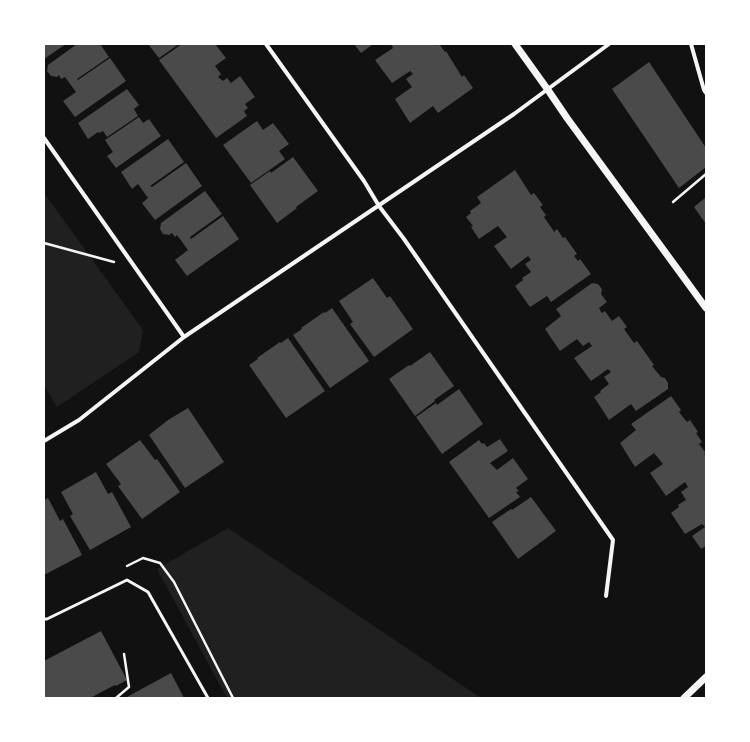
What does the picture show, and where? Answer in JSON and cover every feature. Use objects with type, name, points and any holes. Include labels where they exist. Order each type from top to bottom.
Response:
[{"type":"street","points":[[266,44],[364,181],[613,540],[606,596]]},
{"type":"street","points":[[515,44],[566,118],[706,308]]},
{"type":"street","points":[[44,441],[79,420],[184,337],[380,206],[548,90],[609,44]]},
{"type":"street","points":[[691,44],[704,90],[706,92]]},
{"type":"street","points":[[44,138],[184,337]]},
{"type":"street","points":[[684,698],[706,677]]},
{"type":"lane","points":[[44,618],[46,619],[127,580],[148,592],[208,698]]},
{"type":"path","points":[[673,202],[706,174]]},
{"type":"path","points":[[44,243],[134,267]]},
{"type":"path","points":[[116,698],[129,688],[124,654]]},
{"type":"shaded area","points":[[44,193],[143,330],[139,352],[57,407],[44,385]]},
{"type":"shaded area","points":[[228,528],[481,698],[227,698],[157,569]]},
{"type":"building","points":[[44,44],[66,44],[44,59]]},
{"type":"building","points":[[77,44],[100,44],[109,57],[77,79],[78,80],[110,58],[126,81],[75,117],[63,101],[76,92],[65,77],[61,79],[59,75],[57,77],[51,76],[47,71],[48,65]]},
{"type":"building","points":[[148,44],[179,44],[159,58]]},
{"type":"building","points":[[182,44],[215,44],[226,58],[215,66],[221,74],[218,77],[223,81],[227,78],[231,83],[240,76],[255,97],[245,104],[248,108],[244,111],[247,116],[216,138],[159,60]]},
{"type":"building","points":[[354,44],[373,44],[361,53]]},
{"type":"building","points":[[391,44],[435,44],[436,46],[439,44],[445,52],[446,51],[462,77],[464,75],[473,88],[438,113],[433,106],[410,123],[395,99],[412,87],[406,79],[413,74],[410,71],[392,83],[375,60],[393,48]]},
{"type":"building","points":[[649,62],[706,148],[706,167],[679,188],[612,89]]},
{"type":"building","points":[[127,89],[139,105],[134,109],[138,116],[107,137],[103,131],[98,132],[88,139],[78,123]]},
{"type":"building","points":[[139,117],[143,123],[149,119],[161,136],[116,168],[107,156],[113,152],[105,140]]},
{"type":"building","points":[[257,121],[263,130],[273,123],[289,144],[279,151],[285,159],[251,183],[223,145]]},
{"type":"building","points":[[168,139],[184,162],[150,186],[152,187],[186,163],[202,186],[155,220],[142,203],[148,198],[138,184],[132,189],[121,172]]},
{"type":"building","points":[[293,157],[318,191],[277,223],[250,185],[270,171],[271,173]]},
{"type":"building","points":[[515,170],[531,195],[534,193],[543,205],[540,207],[546,215],[544,217],[554,232],[557,229],[563,238],[565,237],[577,254],[574,256],[578,261],[580,259],[591,274],[551,302],[547,296],[530,307],[515,286],[523,280],[522,278],[531,272],[525,264],[531,260],[528,256],[511,269],[494,246],[507,237],[498,226],[479,239],[471,227],[473,226],[466,217],[471,213],[470,211],[481,203],[477,197]]},
{"type":"building","points":[[205,191],[222,214],[190,237],[191,239],[223,216],[239,239],[187,276],[175,260],[188,250],[177,235],[175,237],[172,233],[169,235],[163,234],[160,229],[161,223]]},
{"type":"building","points":[[706,197],[706,224],[694,207]]},
{"type":"building","points":[[373,278],[387,298],[390,296],[413,329],[374,357],[350,324],[353,322],[339,301]]},
{"type":"building","points":[[592,283],[598,284],[602,289],[601,294],[607,302],[599,308],[601,312],[602,313],[605,311],[612,321],[619,316],[627,327],[624,329],[634,343],[637,341],[654,365],[652,366],[661,377],[665,378],[668,383],[668,389],[636,411],[631,404],[609,420],[594,397],[609,384],[604,377],[611,372],[608,369],[591,381],[574,358],[592,346],[589,342],[583,346],[577,339],[560,351],[545,329],[561,316],[556,309]]},
{"type":"building","points":[[332,308],[369,361],[330,388],[293,335],[324,312],[325,313]]},
{"type":"building","points":[[288,338],[325,391],[286,418],[249,365],[280,342],[281,343]]},
{"type":"building","points":[[430,352],[454,386],[415,416],[389,379]]},
{"type":"building","points":[[459,389],[483,424],[442,454],[416,417],[436,403],[437,405]]},
{"type":"building","points":[[671,396],[681,410],[679,412],[687,422],[690,420],[698,432],[696,433],[702,442],[699,444],[706,453],[704,454],[706,456],[706,546],[701,549],[692,536],[705,527],[702,524],[685,534],[671,513],[679,507],[678,505],[686,500],[681,492],[688,487],[685,482],[666,496],[650,473],[663,464],[654,453],[635,467],[620,443],[636,430],[631,424]]},
{"type":"building","points":[[188,408],[224,462],[185,488],[149,435],[168,420]]},
{"type":"building","points":[[500,439],[508,451],[490,463],[497,470],[513,458],[528,479],[516,488],[519,491],[516,492],[520,497],[489,518],[449,462],[479,440],[487,447]]},
{"type":"building","points":[[140,440],[155,460],[157,459],[180,492],[142,519],[118,486],[121,484],[106,464]]},
{"type":"building","points":[[96,472],[108,494],[112,492],[131,527],[90,550],[70,516],[73,514],[61,492]]},
{"type":"building","points":[[531,497],[556,531],[518,559],[492,522]]},
{"type":"building","points":[[48,498],[60,521],[63,519],[82,555],[44,575],[44,500]]},
{"type":"building","points":[[101,631],[127,680],[90,698],[44,698],[44,661]]},
{"type":"building","points":[[171,673],[184,698],[125,698]]}]
